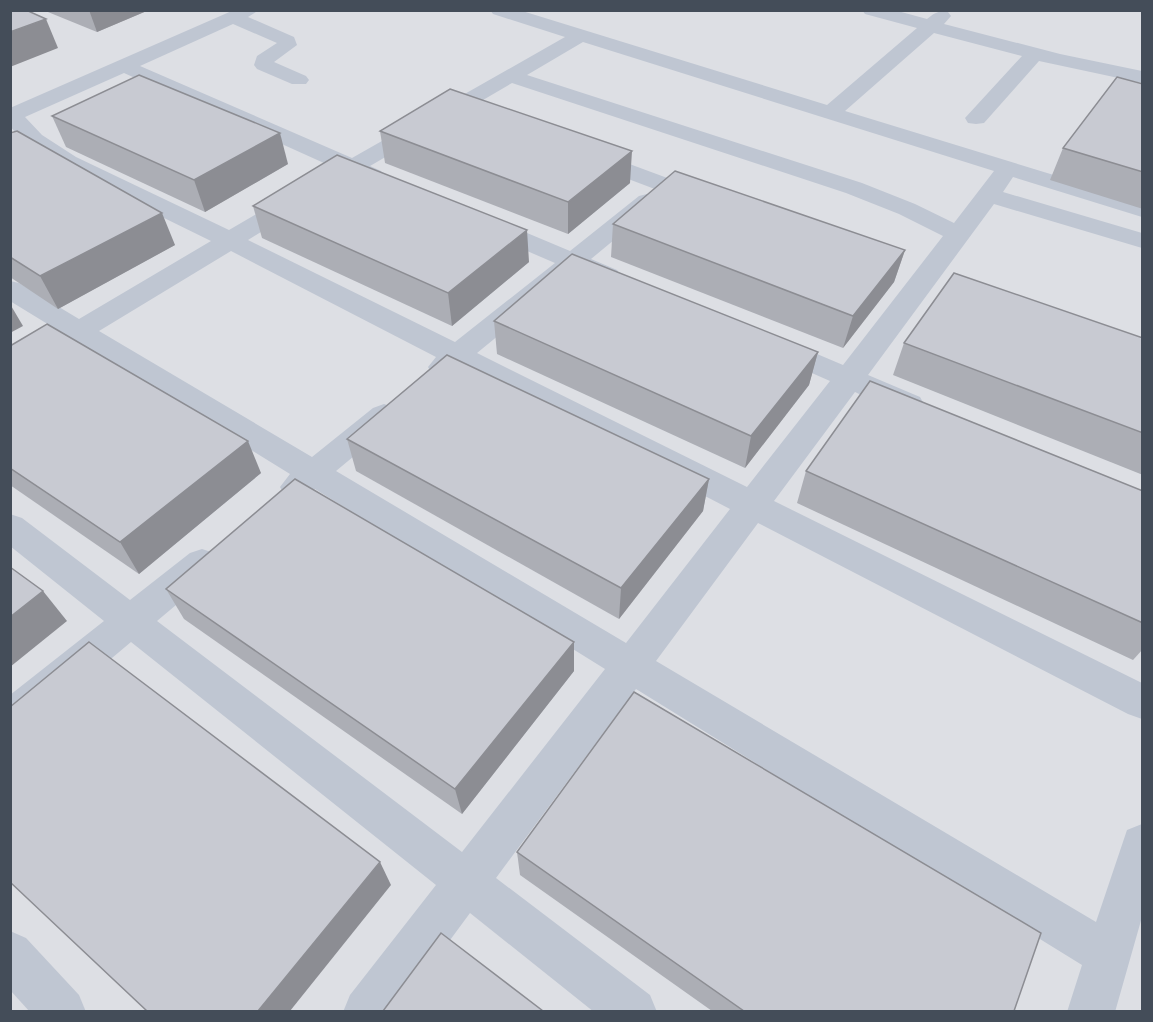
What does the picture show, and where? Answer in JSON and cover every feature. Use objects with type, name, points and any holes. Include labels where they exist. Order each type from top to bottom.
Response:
[{"type":"lane","points":[[499,10],[830,113],[1143,241]]},
{"type":"lane","points":[[545,25],[568,10]]},
{"type":"lane","points":[[871,10],[1034,55],[1143,77]]},
{"type":"lane","points":[[830,113],[948,10]]},
{"type":"lane","points":[[299,80],[264,65],[264,60],[287,45],[287,41],[242,14],[11,116],[34,140],[68,162],[229,240],[1143,702]]},
{"type":"lane","points":[[10,372],[229,240],[580,36]]},
{"type":"lane","points":[[976,118],[1034,55]]},
{"type":"lane","points":[[125,66],[396,186]]},
{"type":"lane","points":[[510,76],[854,188],[907,209],[958,234]]},
{"type":"lane","points":[[457,107],[490,119]]},
{"type":"lane","points":[[567,148],[711,202]]},
{"type":"lane","points":[[367,1011],[998,182]]},
{"type":"lane","points":[[998,182],[1143,210]]},
{"type":"lane","points":[[276,502],[666,185]]},
{"type":"lane","points":[[463,214],[628,284]]},
{"type":"lane","points":[[10,290],[1108,955]]},
{"type":"lane","points":[[749,336],[936,415]]},
{"type":"lane","points":[[10,527],[633,1011]]},
{"type":"lane","points":[[10,719],[222,547]]},
{"type":"lane","points":[[1099,1008],[1108,955],[1143,845]]},
{"type":"lane","points":[[10,954],[62,1011]]},
{"type":"shaded area","points":[[11,11],[1142,11],[1142,1011],[11,1011]]},
{"type":"building","points":[[10,10],[26,10],[46,19],[10,32]]},
{"type":"building","points":[[139,75],[280,133],[194,180],[52,116]]},
{"type":"building","points":[[1117,77],[1143,84],[1143,172],[1063,148]]},
{"type":"building","points":[[450,89],[632,151],[568,202],[380,131]]},
{"type":"building","points":[[17,131],[162,213],[40,276],[10,257],[10,133]]},
{"type":"building","points":[[337,155],[527,230],[448,293],[253,206]]},
{"type":"building","points":[[675,171],[905,250],[853,316],[613,224]]},
{"type":"building","points":[[572,254],[818,352],[751,436],[494,321]]},
{"type":"building","points":[[954,273],[1143,338],[1143,433],[904,343]]},
{"type":"building","points":[[47,324],[248,441],[120,542],[10,468],[10,346]]},
{"type":"building","points":[[447,355],[709,479],[621,588],[347,439]]},
{"type":"building","points":[[870,381],[1143,491],[1143,623],[806,471]]},
{"type":"building","points":[[295,479],[574,642],[455,789],[166,589]]},
{"type":"building","points":[[10,567],[43,591],[10,617]]},
{"type":"building","points":[[89,642],[380,862],[258,1011],[147,1011],[10,882],[10,707]]},
{"type":"building","points":[[634,692],[1041,933],[1014,1011],[744,1011],[517,852]]},
{"type":"building","points":[[441,933],[543,1011],[383,1011]]}]
